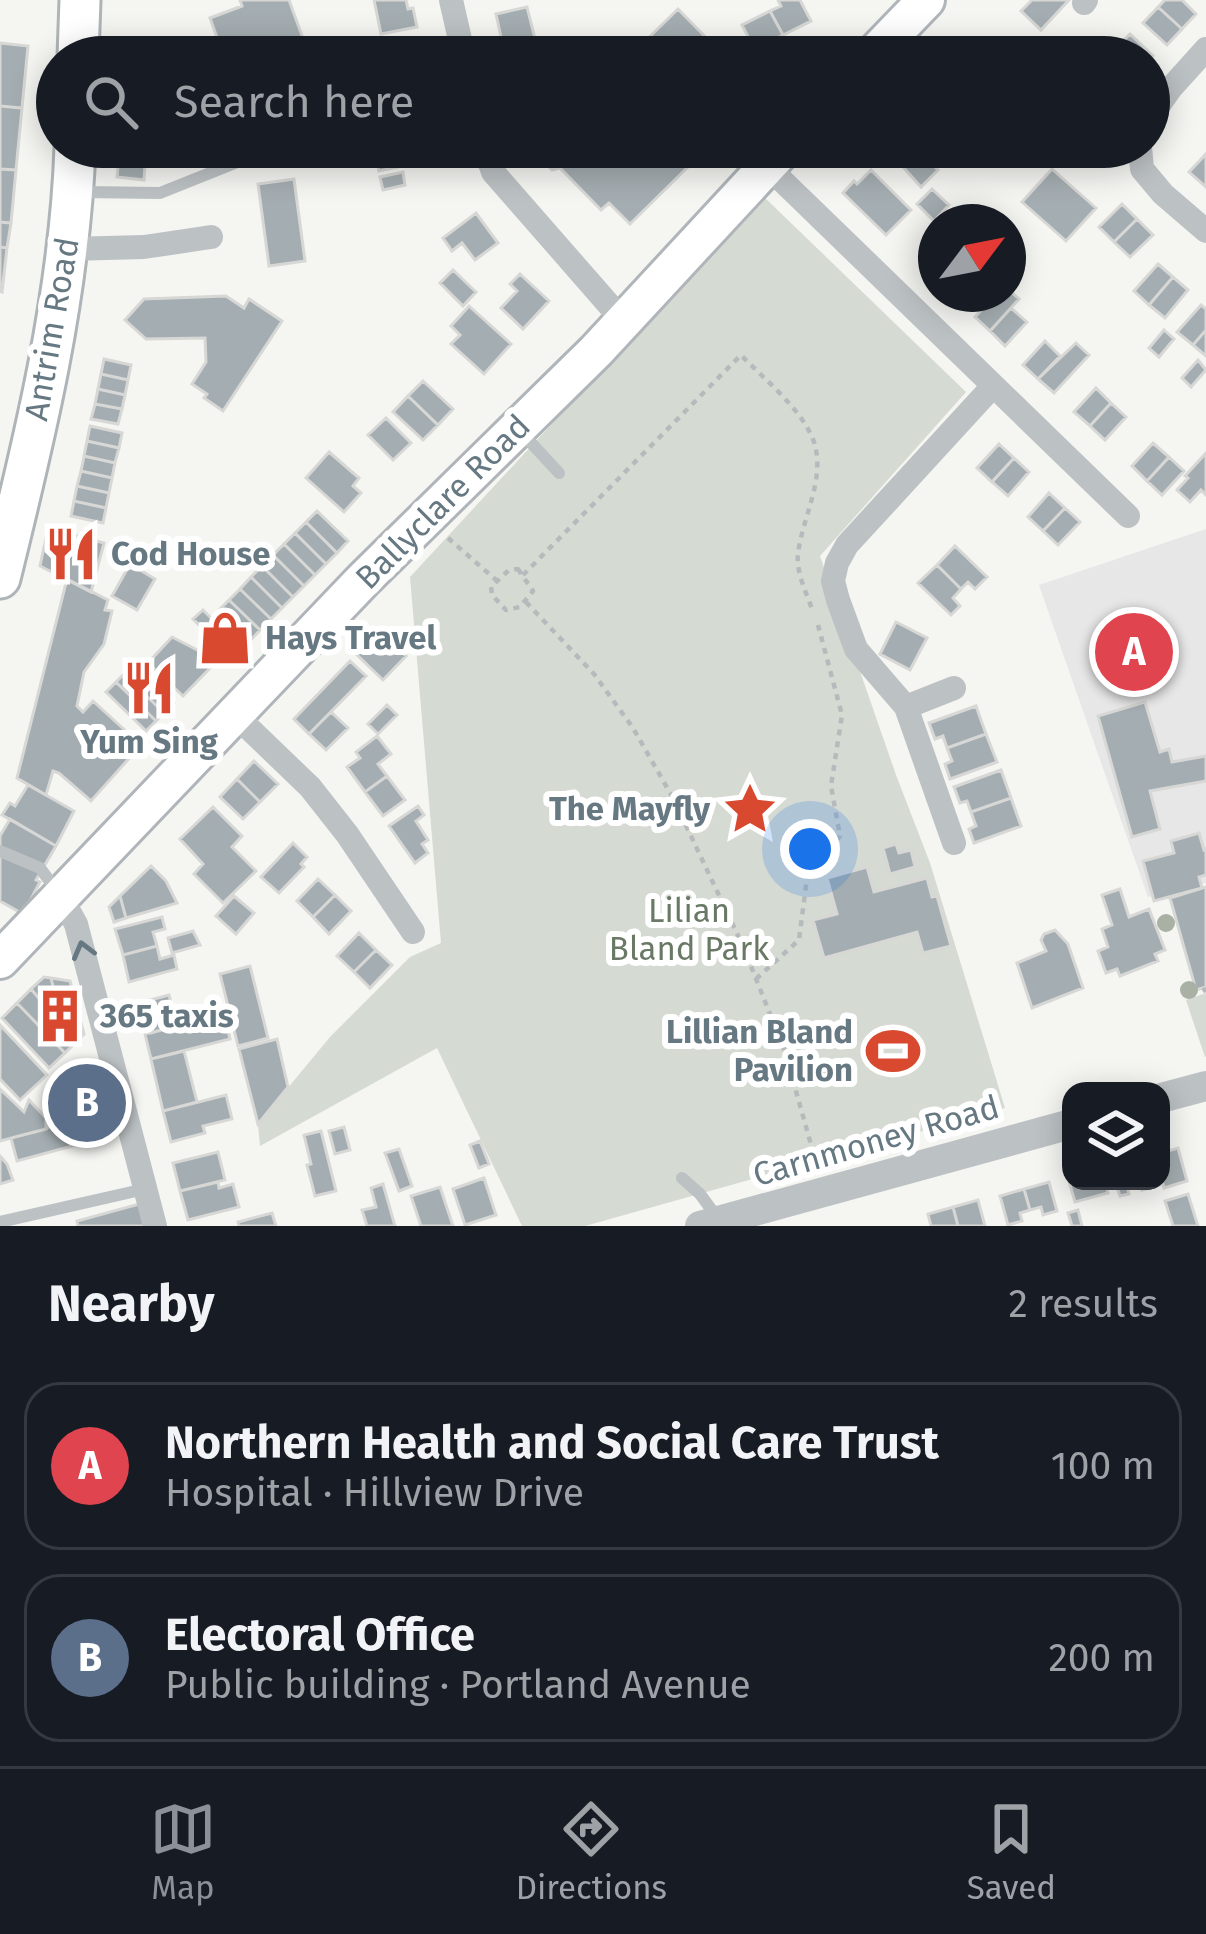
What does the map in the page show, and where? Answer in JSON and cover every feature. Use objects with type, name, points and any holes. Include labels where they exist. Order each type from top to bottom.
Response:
[{"type":"main road","points":[[79,36],[80,0]]},
{"type":"main road","points":[[891,36],[926,0]]},
{"type":"main road","name":"Antrim Road","points":[[0,578],[34,432],[68,249],[75,168]]},
{"type":"main road","name":"Ballyclare Road","points":[[0,960],[234,714],[624,322],[765,168]]},
{"type":"street","points":[[452,0],[460,36]]},
{"type":"street","points":[[1170,88],[1206,49]]},
{"type":"street","points":[[492,168],[624,322]]},
{"type":"street","points":[[787,168],[993,386],[1128,516]]},
{"type":"street","points":[[1142,168],[1163,194],[1206,231]]},
{"type":"street","points":[[68,249],[144,247],[211,237]]},
{"type":"street","points":[[954,843],[906,707],[856,649],[833,581],[847,545],[993,386]]},
{"type":"street","points":[[906,707],[954,688]]},
{"type":"street","points":[[234,714],[310,787],[413,932]]},
{"type":"street","points":[[61,896],[76,924],[155,1226]]},
{"type":"street","points":[[1170,1097],[1205,1089]]},
{"type":"street","name":"Carnmoney Road","points":[[710,1224],[1062,1127]]},
{"type":"lane","points":[[74,191],[160,193],[222,168]]},
{"type":"lane","points":[[518,428],[559,473]]},
{"type":"lane","points":[[0,851],[40,868],[61,896]]},
{"type":"lane","points":[[682,1178],[700,1194],[710,1224]]},
{"type":"lane","points":[[0,1222],[145,1189]]},
{"type":"path","points":[[523,574],[741,356],[804,424],[815,445],[816,478],[798,556],[842,715],[831,786],[840,836],[807,878],[799,940],[756,979]]},
{"type":"path","points":[[425,519],[496,580]]},
{"type":"path","points":[[518,569],[533,591],[526,602],[506,610],[492,595],[496,580],[518,569]]},
{"type":"path","points":[[526,602],[594,674],[633,728],[673,798],[785,1052],[824,1193]]},
{"type":"shaded area","points":[[1206,529],[1206,883],[1148,897],[1039,585]]},
{"type":"green space","name":"Lilian Bland Park","points":[[763,196],[966,392],[820,556],[930,863],[1005,1108],[585,1226],[522,1226],[437,1048],[260,1146],[258,1124],[330,1037],[410,957],[441,943],[410,577]]},
{"type":"green space","points":[[1206,993],[1206,1056],[1205,1057],[1186,1000]]},
{"type":"building","points":[[240,0],[289,0],[302,36],[216,36],[210,18],[242,6]]},
{"type":"building","points":[[374,0],[406,0],[417,27],[381,34]]},
{"type":"building","points":[[778,0],[800,0],[811,21],[783,35],[770,11],[781,6]]},
{"type":"building","points":[[1032,0],[1069,0],[1041,30],[1021,11]]},
{"type":"building","points":[[1165,0],[1182,0],[1196,14],[1182,29],[1158,7]]},
{"type":"building","points":[[527,7],[534,36],[501,36],[496,14]]},
{"type":"building","points":[[1158,7],[1182,29],[1170,42],[1170,36],[1157,36],[1143,23]]},
{"type":"building","points":[[678,9],[704,36],[650,36]]},
{"type":"building","points":[[770,11],[783,35],[748,36],[742,25]]},
{"type":"building","points":[[0,43],[28,46],[22,108],[0,106]]},
{"type":"building","points":[[0,106],[22,108],[16,170],[0,169]]},
{"type":"building","points":[[1206,154],[1206,187],[1189,172]]},
{"type":"building","points":[[118,168],[145,168],[144,180],[117,177]]},
{"type":"building","points":[[560,168],[687,168],[630,224],[609,203],[601,210]]},
{"type":"building","points":[[904,168],[938,170],[921,187]]},
{"type":"building","points":[[0,169],[16,170],[11,223],[0,222]]},
{"type":"building","points":[[1052,169],[1096,208],[1066,241],[1022,202]]},
{"type":"building","points":[[871,170],[911,210],[886,235],[843,193]]},
{"type":"building","points":[[403,172],[405,185],[383,190],[380,177]]},
{"type":"building","points":[[294,179],[305,261],[269,266],[258,184]]},
{"type":"building","points":[[932,189],[948,204],[918,205]]},
{"type":"building","points":[[1122,204],[1137,219],[1114,242],[1099,227]]},
{"type":"building","points":[[476,213],[498,243],[475,260],[462,243],[452,251],[443,238]]},
{"type":"building","points":[[1137,219],[1153,235],[1130,257],[1114,242]]},
{"type":"building","points":[[0,222],[11,223],[7,248],[0,247]]},
{"type":"building","points":[[0,247],[7,248],[2,292],[0,291]]},
{"type":"building","points":[[1158,264],[1173,277],[1149,305],[1134,291]]},
{"type":"building","points":[[453,270],[476,292],[463,306],[440,283]]},
{"type":"building","points":[[520,274],[549,301],[523,329],[501,308],[517,291],[510,284]]},
{"type":"building","points":[[1173,277],[1188,290],[1165,318],[1149,305]]},
{"type":"building","points":[[226,296],[244,308],[249,299],[282,321],[223,411],[192,384],[206,362],[205,338],[146,339],[125,320],[144,299]]},
{"type":"building","points":[[1201,305],[1206,309],[1206,330],[1193,345],[1177,332]]},
{"type":"building","points":[[469,306],[511,344],[484,374],[451,344],[460,335],[451,326]]},
{"type":"building","points":[[980,312],[1007,312],[990,331],[975,317]]},
{"type":"building","points":[[1007,312],[1016,312],[1027,322],[1005,346],[990,331]]},
{"type":"building","points":[[1164,330],[1174,339],[1159,357],[1149,348]]},
{"type":"building","points":[[1206,330],[1206,356],[1193,345]]},
{"type":"building","points":[[1045,341],[1060,356],[1038,379],[1023,365]]},
{"type":"building","points":[[1076,343],[1089,355],[1054,393],[1038,379]]},
{"type":"building","points":[[104,359],[131,365],[128,380],[101,374]]},
{"type":"building","points":[[1198,360],[1206,370],[1191,387],[1182,378]]},
{"type":"building","points":[[101,374],[128,380],[125,395],[98,389]]},
{"type":"building","points":[[423,381],[453,409],[438,425],[408,396]]},
{"type":"building","points":[[1096,388],[1111,403],[1090,426],[1074,412]]},
{"type":"building","points":[[98,389],[125,395],[122,409],[95,404]]},
{"type":"building","points":[[408,396],[438,425],[423,440],[393,412]]},
{"type":"building","points":[[1111,403],[1126,417],[1105,440],[1090,426]]},
{"type":"building","points":[[95,404],[122,409],[118,424],[91,419]]},
{"type":"building","points":[[386,418],[411,443],[393,460],[368,435]]},
{"type":"building","points":[[90,426],[122,433],[119,448],[87,441]]},
{"type":"building","points":[[87,441],[119,448],[115,463],[84,456]]},
{"type":"building","points":[[1153,443],[1169,457],[1147,481],[1132,466]]},
{"type":"building","points":[[999,444],[1014,458],[992,482],[977,468]]},
{"type":"building","points":[[329,452],[359,478],[353,486],[361,493],[344,512],[306,478]]},
{"type":"building","points":[[1206,453],[1206,495],[1201,490],[1190,502],[1177,490]]},
{"type":"building","points":[[84,456],[115,463],[112,478],[81,471]]},
{"type":"building","points":[[1169,457],[1184,471],[1162,495],[1147,481]]},
{"type":"building","points":[[1014,458],[1029,472],[1008,496],[992,482]]},
{"type":"building","points":[[81,471],[112,478],[109,493],[77,486]]},
{"type":"building","points":[[77,486],[109,493],[106,508],[74,501]]},
{"type":"building","points":[[1049,493],[1065,508],[1043,531],[1028,517]]},
{"type":"building","points":[[74,501],[106,508],[103,523],[71,516]]},
{"type":"building","points":[[1065,508],[1080,522],[1058,545],[1043,531]]},
{"type":"building","points":[[317,511],[348,541],[337,553],[306,522]]},
{"type":"building","points":[[306,522],[337,553],[326,564],[295,533]]},
{"type":"building","name":"Cod House","points":[[48,528],[104,543],[91,592],[40,566]]},
{"type":"building","points":[[295,533],[326,564],[315,575],[284,544]]},
{"type":"building","points":[[284,544],[315,575],[304,586],[273,555]]},
{"type":"building","points":[[955,546],[987,577],[975,589],[968,582],[961,589],[937,565]]},
{"type":"building","points":[[273,555],[304,586],[293,597],[262,566]]},
{"type":"building","points":[[130,564],[155,579],[137,610],[112,596]]},
{"type":"building","points":[[937,565],[961,589],[953,598],[960,606],[951,615],[918,583]]},
{"type":"building","points":[[262,566],[293,597],[282,608],[251,577]]},
{"type":"building","points":[[251,577],[282,608],[271,619],[240,589]]},
{"type":"building","points":[[67,579],[108,600],[105,610],[112,611],[104,644],[84,672],[77,706],[83,712],[93,701],[141,745],[91,801],[53,771],[46,795],[17,778]]},
{"type":"building","points":[[240,589],[271,619],[260,630],[229,600]]},
{"type":"building","points":[[229,600],[260,630],[249,642],[218,611]]},
{"type":"building","name":"Hays Travel","points":[[203,610],[245,646],[233,658],[193,619]]},
{"type":"building","points":[[896,622],[927,638],[910,670],[880,654]]},
{"type":"building","points":[[379,629],[406,656],[383,680],[355,653]]},
{"type":"building","points":[[172,637],[214,664],[183,696],[148,663]]},
{"type":"building","points":[[350,661],[366,676],[309,734],[294,719]]},
{"type":"building","name":"Yum Sing","points":[[134,664],[174,703],[164,713],[124,674]]},
{"type":"building","points":[[124,674],[164,713],[156,721],[116,682]]},
{"type":"building","points":[[116,682],[156,721],[146,731],[106,692]]},
{"type":"building","points":[[1145,702],[1160,752],[1169,749],[1172,762],[1206,756],[1206,781],[1150,791],[1160,829],[1132,837],[1098,716]]},
{"type":"building","points":[[387,705],[397,715],[378,734],[368,724]]},
{"type":"building","points":[[976,706],[986,734],[947,748],[943,736],[935,739],[929,723]]},
{"type":"building","points":[[331,712],[348,728],[326,750],[309,734]]},
{"type":"building","points":[[986,734],[997,762],[950,779],[945,764],[952,761],[947,748]]},
{"type":"building","points":[[377,736],[391,754],[378,764],[387,776],[365,792],[347,767],[360,758],[356,752]]},
{"type":"building","points":[[254,761],[278,784],[260,802],[237,779]]},
{"type":"building","points":[[1001,770],[1011,798],[971,812],[967,801],[960,803],[954,787]]},
{"type":"building","points":[[387,776],[405,800],[383,816],[365,792]]},
{"type":"building","points":[[237,779],[260,802],[243,819],[220,797]]},
{"type":"building","points":[[28,785],[74,811],[56,846],[2,815],[10,803],[15,806]]},
{"type":"building","points":[[1011,798],[1021,826],[974,843],[969,829],[976,826],[971,812]]},
{"type":"building","points":[[418,806],[424,815],[416,821],[428,840],[422,844],[428,853],[415,863],[389,826]]},
{"type":"building","points":[[213,807],[242,836],[232,847],[256,871],[223,903],[194,874],[203,864],[180,839]]},
{"type":"building","points":[[10,819],[56,846],[23,914],[0,901],[0,836]]},
{"type":"building","points":[[1199,833],[1206,849],[1206,875],[1199,877],[1202,888],[1154,901],[1143,861],[1174,853],[1171,841]]},
{"type":"building","points":[[293,843],[307,857],[301,864],[304,867],[279,893],[261,877]]},
{"type":"building","points":[[896,844],[899,853],[911,850],[915,867],[890,874],[883,848]]},
{"type":"building","points":[[151,866],[166,881],[177,903],[126,918],[120,896]]},
{"type":"building","points":[[867,867],[874,892],[927,878],[951,946],[923,953],[917,932],[824,958],[813,920],[837,914],[827,878]]},
{"type":"building","points":[[318,879],[335,895],[313,917],[297,901]]},
{"type":"building","points":[[1206,887],[1206,987],[1196,990],[1170,898]]},
{"type":"building","points":[[1120,889],[1129,917],[1149,909],[1165,950],[1155,954],[1158,961],[1120,976],[1117,969],[1106,973],[1098,951],[1108,947],[1102,929],[1112,925],[1102,895]]},
{"type":"building","points":[[335,895],[351,911],[329,934],[313,917]]},
{"type":"building","points":[[120,896],[126,918],[114,922],[109,907]]},
{"type":"building","points":[[234,896],[254,913],[236,934],[216,916]]},
{"type":"building","points":[[162,917],[165,929],[153,932],[157,946],[123,955],[115,929]]},
{"type":"building","points":[[1055,930],[1068,944],[1083,988],[1032,1008],[1017,963],[1046,951],[1041,940]]},
{"type":"building","points":[[193,931],[200,945],[172,953],[168,938]]},
{"type":"building","points":[[359,933],[376,950],[354,972],[337,956]]},
{"type":"building","points":[[157,946],[160,959],[174,955],[177,969],[129,982],[123,955]]},
{"type":"building","points":[[376,950],[392,965],[370,988],[354,972]]},
{"type":"building","points":[[250,966],[268,1038],[238,1046],[220,974]]},
{"type":"building","name":"365 taxis","points":[[44,977],[51,978],[56,999],[63,1002],[72,1030],[68,1033],[31,989]]},
{"type":"building","points":[[51,978],[70,981],[84,1034],[72,1046],[68,1033],[72,1030]]},
{"type":"building","points":[[31,989],[68,1033],[72,1046],[65,1053],[17,1003]]},
{"type":"building","points":[[169,995],[177,1026],[151,1033],[139,1003]]},
{"type":"building","points":[[17,1003],[65,1053],[49,1068],[2,1018]]},
{"type":"building","points":[[224,1014],[230,1039],[151,1059],[145,1034]]},
{"type":"building","points":[[0,1025],[47,1075],[20,1100],[0,1079]]},
{"type":"building","points":[[277,1039],[288,1087],[258,1124],[239,1049]]},
{"type":"building","points":[[184,1051],[197,1102],[163,1111],[151,1059]]},
{"type":"building","points":[[87,1062],[106,1137],[17,1161],[11,1138],[55,1122],[50,1099]]},
{"type":"building","points":[[0,1089],[24,1112],[29,1100],[46,1118],[46,1129],[0,1141]]},
{"type":"building","points":[[226,1095],[232,1119],[203,1126],[205,1133],[171,1142],[163,1111]]},
{"type":"building","points":[[344,1127],[350,1150],[335,1154],[329,1131]]},
{"type":"building","points":[[321,1131],[336,1191],[315,1196],[304,1135]]},
{"type":"building","points":[[480,1141],[489,1164],[479,1168],[470,1145]]},
{"type":"building","points":[[1178,1148],[1187,1181],[1170,1186],[1170,1150]]},
{"type":"building","points":[[399,1149],[412,1186],[399,1191],[385,1153]]},
{"type":"building","points":[[218,1152],[225,1180],[180,1191],[173,1163]]},
{"type":"building","points":[[0,1156],[13,1180],[0,1184]]},
{"type":"building","points":[[484,1178],[496,1215],[465,1225],[453,1189]]},
{"type":"building","points":[[218,1182],[219,1188],[233,1184],[239,1207],[188,1220],[180,1191]]},
{"type":"building","points":[[1049,1182],[1057,1211],[1043,1215],[1041,1207],[1030,1210],[1024,1189]]},
{"type":"building","points":[[383,1184],[395,1226],[367,1226],[362,1210],[376,1207],[371,1188]]},
{"type":"building","points":[[440,1187],[453,1226],[421,1226],[411,1196]]},
{"type":"building","points":[[1024,1189],[1030,1210],[1020,1213],[1022,1221],[1008,1225],[1000,1196]]},
{"type":"building","points":[[1072,1190],[1107,1190],[1108,1193],[1075,1202]]},
{"type":"building","points":[[1188,1194],[1198,1226],[1173,1226],[1165,1201]]},
{"type":"building","points":[[978,1200],[985,1226],[958,1226],[953,1207]]},
{"type":"building","points":[[139,1204],[145,1226],[78,1226],[77,1221]]},
{"type":"building","points":[[953,1207],[958,1226],[931,1226],[928,1214]]},
{"type":"building","points":[[1078,1210],[1082,1226],[1072,1226],[1068,1213]]},
{"type":"building","points":[[272,1213],[276,1226],[239,1226],[238,1222]]},
{"type":"place","name":"Cod House","points":[[71,554]]},
{"type":"place","name":"Hays Travel","points":[[225,638]]},
{"type":"place","name":"Northern Health and Social Care Trust","points":[[1134,652]]},
{"type":"place","name":"Yum Sing","points":[[149,688]]},
{"type":"place","name":"The Mayfly","points":[[750,809]]},
{"type":"place","name":"365 taxis","points":[[60,1016]]},
{"type":"place","name":"Lillian Bland Pavilion","points":[[893,1051]]},
{"type":"place","name":"Electoral Office","points":[[87,1103]]}]
